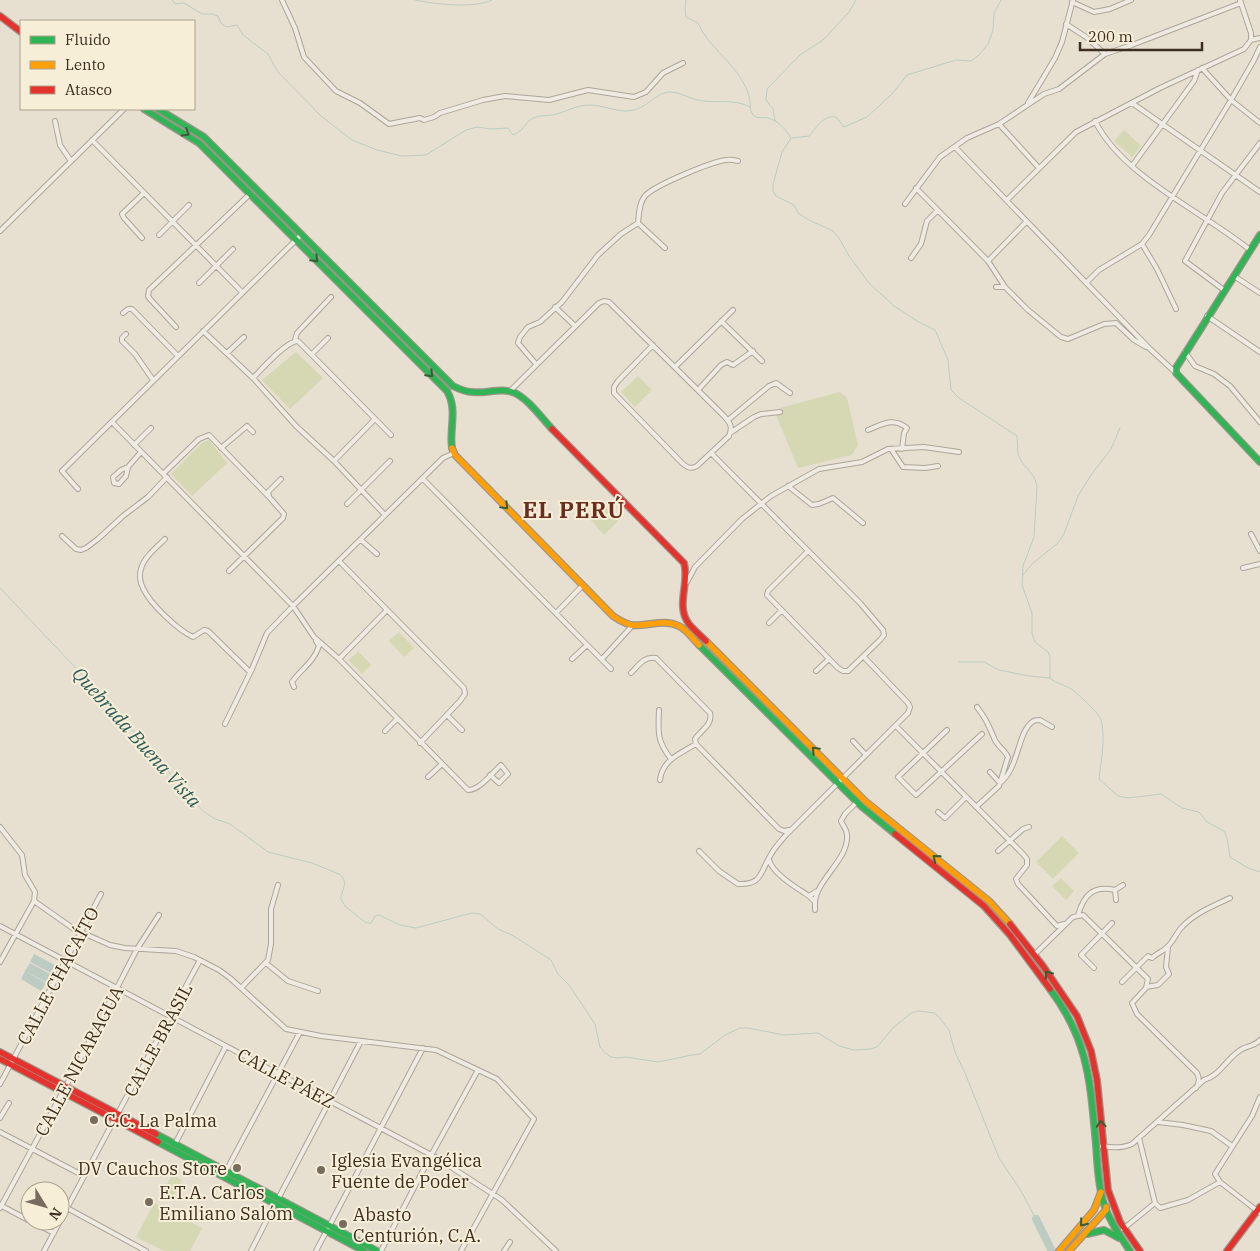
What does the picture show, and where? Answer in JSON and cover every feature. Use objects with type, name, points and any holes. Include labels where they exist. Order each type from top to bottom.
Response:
[{"type":"street","points":[[282,0],[295,28],[304,57],[336,91],[360,103],[389,124],[420,118],[424,120],[434,118],[440,113],[483,100],[505,96],[549,100],[588,90],[634,97],[646,92],[663,73],[683,63]]},
{"type":"street","points":[[1027,105],[1062,42],[1072,1],[1094,12],[1110,9],[1131,0]]},
{"type":"street","points":[[905,204],[940,157],[980,131],[998,124],[1044,94],[1059,89],[1105,54],[1140,42],[1240,1],[1251,33],[1251,40],[1244,49],[1160,88],[1076,132],[1007,200]]},
{"type":"street","points":[[0,16],[20,31]]},
{"type":"street","points":[[1066,24],[1086,36],[1105,54]]},
{"type":"street","points":[[1251,40],[1260,38]]},
{"type":"street","points":[[1086,282],[1099,270],[1142,244],[1231,100],[1260,47]]},
{"type":"street","points":[[1200,69],[1231,100],[1260,123]]},
{"type":"street","points":[[1132,166],[1194,81],[1200,69]]},
{"type":"street","points":[[1132,103],[1260,192]]},
{"type":"street","points":[[0,231],[123,110]]},
{"type":"street","points":[[146,110],[196,140],[450,394],[455,412],[451,442],[454,452],[616,618],[632,626],[660,621],[671,622],[681,627],[857,802],[984,906],[1010,935],[1063,1006],[1076,1031],[1086,1060],[1091,1090],[1096,1161],[1101,1192],[1106,1210],[1117,1232],[1130,1251]]},
{"type":"street","points":[[160,110],[204,137],[453,386],[461,391],[475,394],[510,391],[521,397],[681,560],[687,572],[682,606],[688,623],[875,809],[985,897],[1003,916],[1069,1002],[1086,1035],[1097,1080],[1102,1146],[1108,1190],[1123,1229],[1140,1251]]},
{"type":"street","points":[[55,121],[60,145],[71,161]]},
{"type":"street","points":[[1095,121],[1112,147],[1132,166],[1250,250]]},
{"type":"street","points":[[998,124],[1039,168]]},
{"type":"street","points":[[92,140],[242,292]]},
{"type":"street","points":[[1224,290],[1185,261],[1222,193],[1260,143]]},
{"type":"street","points":[[955,147],[1150,349],[1176,373],[1260,462]]},
{"type":"street","points":[[536,364],[518,343],[520,337],[528,327],[540,322],[571,291],[598,255],[621,234],[638,223],[641,201],[645,195],[675,178],[713,163],[728,160],[738,161]]},
{"type":"street","points":[[916,188],[988,261],[1005,287],[1028,310],[1061,337],[1068,339],[1104,324],[1116,323],[1134,340],[1150,349]]},
{"type":"street","points":[[142,238],[122,214],[144,193]]},
{"type":"street","points":[[176,327],[150,299],[148,292],[250,194]]},
{"type":"street","points":[[159,235],[189,206]]},
{"type":"street","points":[[911,258],[921,244],[926,221],[937,211]]},
{"type":"street","points":[[988,261],[1026,222]]},
{"type":"street","points":[[638,223],[665,248]]},
{"type":"street","points":[[78,489],[62,471],[301,235]]},
{"type":"street","points":[[1176,373],[1176,368],[1207,316],[1260,236]]},
{"type":"street","points":[[1142,244],[1157,269],[1176,309]]},
{"type":"street","points":[[199,284],[232,249]]},
{"type":"street","points":[[1234,276],[1260,293]]},
{"type":"street","points":[[996,287],[1005,287]]},
{"type":"street","points":[[253,378],[286,346],[295,340],[297,333],[331,297]]},
{"type":"street","points":[[510,391],[575,326],[604,301],[609,302],[728,420],[732,430],[730,433]]},
{"type":"street","points":[[555,307],[575,326]]},
{"type":"street","points":[[123,313],[128,309],[132,310],[178,356]]},
{"type":"street","points":[[674,367],[733,310]]},
{"type":"street","points":[[1207,316],[1260,352]]},
{"type":"street","points":[[721,321],[762,361]]},
{"type":"street","points":[[203,331],[253,378],[296,426],[334,461],[385,515]]},
{"type":"street","points":[[126,334],[122,339],[123,342],[135,354],[154,380]]},
{"type":"street","points":[[227,353],[244,337]]},
{"type":"street","points":[[312,354],[328,338]]},
{"type":"street","points":[[295,340],[300,342],[391,435]]},
{"type":"street","points":[[653,346],[618,382],[614,388],[614,393],[687,468],[697,466],[730,433],[754,417],[761,414],[780,412]]},
{"type":"street","points":[[698,390],[721,365],[727,362],[733,365],[753,351]]},
{"type":"street","points":[[1185,352],[1195,366],[1214,374],[1230,386],[1260,422]]},
{"type":"street","points":[[728,420],[769,386],[776,383],[790,393]]},
{"type":"street","points":[[334,461],[376,419]]},
{"type":"street","points":[[112,422],[294,606],[319,646],[308,666],[297,674],[292,682],[294,687]]},
{"type":"street","points":[[868,430],[889,422],[900,423],[907,428],[904,433],[902,449]]},
{"type":"street","points":[[221,448],[246,426],[253,432]]},
{"type":"street","points":[[134,445],[151,428]]},
{"type":"street","points":[[62,536],[76,549],[81,550],[90,546],[119,519],[148,497],[188,449],[206,435],[209,435],[284,514],[283,518],[230,571]]},
{"type":"street","points":[[684,587],[694,567],[742,519],[788,486],[819,469],[862,462],[888,449],[924,447],[959,452]]},
{"type":"street","points":[[891,449],[904,467],[926,468],[938,466]]},
{"type":"street","points":[[128,467],[126,476],[119,484],[114,483],[112,477],[128,467],[141,452]]},
{"type":"street","points":[[225,724],[267,633],[443,458],[454,452]]},
{"type":"street","points":[[711,453],[860,603],[883,630],[884,635],[848,671],[843,671],[828,659],[767,596],[768,591],[808,551]]},
{"type":"street","points":[[347,504],[390,461]]},
{"type":"street","points":[[270,498],[268,492],[281,479]]},
{"type":"street","points":[[423,479],[611,668]]},
{"type":"street","points":[[788,486],[812,505],[833,498],[862,523]]},
{"type":"street","points":[[1251,534],[1260,551]]},
{"type":"street","points":[[165,539],[149,554],[142,566],[140,580],[145,592],[159,609],[185,632],[195,637],[204,630],[208,631],[250,672]]},
{"type":"street","points":[[361,540],[377,554]]},
{"type":"street","points":[[339,561],[464,688],[465,694],[420,743]]},
{"type":"street","points":[[1243,568],[1260,564]]},
{"type":"street","points":[[556,613],[583,585]]},
{"type":"street","points":[[339,659],[387,610]]},
{"type":"street","points":[[769,623],[781,612]]},
{"type":"street","points":[[602,659],[632,626]]},
{"type":"street","points":[[314,637],[339,659],[468,790],[478,787],[490,775],[501,765],[508,774],[499,783],[490,775]]},
{"type":"street","points":[[572,659],[587,645]]},
{"type":"street","points":[[699,851],[719,871],[738,884],[758,879],[762,875],[769,857],[786,835],[908,713],[910,707],[908,703],[864,657]]},
{"type":"street","points":[[631,673],[645,659],[656,658],[710,713],[710,723],[698,735],[695,740],[696,744],[780,828],[784,831],[794,827]]},
{"type":"street","points":[[816,671],[828,659]]},
{"type":"street","points":[[977,707],[989,724],[994,739],[1008,757],[1000,783]]},
{"type":"street","points":[[659,710],[658,734],[664,750],[671,759]]},
{"type":"street","points":[[446,715],[462,730]]},
{"type":"street","points":[[384,731],[397,719]]},
{"type":"street","points":[[976,807],[1007,777],[1024,735],[1032,722],[1040,720],[1052,727]]},
{"type":"street","points":[[896,726],[1027,859],[1027,865],[1016,879],[1018,884],[1057,926],[1057,932]]},
{"type":"street","points":[[947,730],[898,777],[916,795],[982,734]]},
{"type":"street","points":[[853,741],[866,755]]},
{"type":"street","points":[[660,780],[665,765],[671,759],[696,744]]},
{"type":"street","points":[[428,777],[442,764]]},
{"type":"street","points":[[990,772],[1000,783]]},
{"type":"street","points":[[938,812],[945,818],[966,796]]},
{"type":"street","points":[[815,910],[817,891],[842,853],[847,839],[847,833],[841,821],[857,802]]},
{"type":"street","points":[[0,827],[22,855],[25,875],[36,892],[34,902],[0,962]]},
{"type":"street","points":[[998,851],[1023,829],[1029,827]]},
{"type":"street","points":[[0,837],[3,831]]},
{"type":"street","points":[[769,857],[769,862],[773,868],[794,887],[815,902]]},
{"type":"street","points":[[242,988],[266,964],[269,957],[272,903],[278,885]]},
{"type":"street","points":[[1078,915],[1080,906],[1093,891],[1100,888],[1114,890],[1123,885]]},
{"type":"street","points":[[1114,890],[1116,900]]},
{"type":"street","points":[[809,896],[817,891]]},
{"type":"street","name":"CALLE CHACAÍTO","points":[[0,1084],[101,894]]},
{"type":"street","points":[[1146,988],[1158,985],[1169,974],[1166,967],[1168,947],[1183,925],[1198,913],[1230,898]]},
{"type":"street","points":[[34,902],[81,933],[110,945],[183,952],[200,960],[224,974],[242,988],[282,1027],[300,1032],[443,1052],[500,1081],[534,1119],[462,1251]]},
{"type":"street","name":"CALLE NICARAGUA","points":[[0,1206],[137,949],[159,915]]},
{"type":"street","points":[[1057,926],[1061,926],[1078,915],[1083,915],[1148,979],[1146,988],[1132,1003],[1137,1014],[1197,1073],[1199,1084],[1196,1088]]},
{"type":"street","points":[[1034,955],[1068,922]]},
{"type":"street","points":[[1094,968],[1081,955],[1112,923]]},
{"type":"street","name":"CALLE PÁEZ","points":[[0,926],[432,1155],[492,1193],[556,1251]]},
{"type":"street","points":[[1122,982],[1148,956],[1152,958],[1158,952],[1168,947]]},
{"type":"street","name":"CALLE BRASIL","points":[[70,1202],[200,960]]},
{"type":"street","points":[[266,964],[288,981],[318,991]]},
{"type":"street","points":[[226,1171],[300,1032]]},
{"type":"street","points":[[1102,1146],[1112,1148],[1127,1146],[1139,1138],[1204,1080],[1214,1075],[1241,1049],[1247,1048],[1260,1040]]},
{"type":"street","points":[[251,1251],[361,1041]]},
{"type":"street","points":[[175,1144],[226,1046]]},
{"type":"street","points":[[316,1251],[423,1048]]},
{"type":"street","points":[[0,1052],[12,1062],[116,1117],[328,1228],[377,1251]]},
{"type":"street","points":[[0,1059],[12,1062]]},
{"type":"street","points":[[381,1251],[478,1070]]},
{"type":"street","points":[[1227,1251],[1259,1210],[1220,1182],[1214,1174],[1252,1116],[1260,1097]]},
{"type":"street","points":[[0,1118],[8,1103]]},
{"type":"street","points":[[116,1117],[175,1144],[226,1171],[276,1201]]},
{"type":"street","points":[[1157,1122],[1211,1131],[1232,1146]]},
{"type":"street","points":[[0,1132],[84,1176]]},
{"type":"street","points":[[1139,1138],[1155,1203],[1160,1208],[1188,1200],[1220,1182]]},
{"type":"street","points":[[1069,1251],[1106,1210],[1108,1190]]},
{"type":"street","points":[[1060,1251],[1094,1210],[1101,1192]]},
{"type":"street","points":[[1123,1229],[1155,1203]]},
{"type":"street","points":[[0,1206],[20,1216]]},
{"type":"street","points":[[70,1210],[146,1251]]},
{"type":"street","points":[[1094,1210],[1106,1210],[1116,1214]]},
{"type":"street","points":[[328,1228],[364,1251]]},
{"type":"street","points":[[1083,1236],[1094,1231],[1108,1230],[1130,1251]]},
{"type":"street","points":[[48,1231],[54,1234]]},
{"type":"street","name":"CALLE BRASIL","points":[[44,1251],[56,1231]]},
{"type":"street","points":[[504,1251],[510,1242]]},
{"type":"green space","points":[[1124,130],[1141,146],[1132,157],[1114,141]]},
{"type":"green space","points":[[296,352],[323,378],[290,409],[262,380]]},
{"type":"green space","points":[[638,376],[652,390],[635,407],[621,392]]},
{"type":"green space","points":[[840,392],[847,398],[858,445],[852,455],[798,468],[776,415],[780,408]]},
{"type":"green space","points":[[209,440],[227,463],[192,496],[171,474],[203,442]]},
{"type":"green space","points":[[602,502],[618,521],[604,535],[587,516]]},
{"type":"green space","points":[[399,632],[414,648],[404,657],[389,641]]},
{"type":"green space","points":[[358,651],[371,665],[362,674],[349,660]]},
{"type":"green space","points":[[1062,836],[1079,853],[1053,879],[1036,862]]},
{"type":"green space","points":[[1061,878],[1074,891],[1066,900],[1052,886]]},
{"type":"green space","points":[[123,1119],[321,1224],[321,1225],[122,1121]]},
{"type":"green space","points":[[172,1175],[182,1180],[173,1198],[162,1193]]},
{"type":"green space","points":[[154,1203],[202,1228],[190,1251],[164,1251],[136,1237]]},
{"type":"shaded area","points":[[34,954],[55,965],[51,973],[30,962]]},
{"type":"shaded area","points":[[30,963],[50,974],[46,982],[25,971]]},
{"type":"shaded area","points":[[25,971],[46,983],[41,991],[21,979]]},
{"type":"waterway","points":[[172,0],[175,4],[184,3],[202,14],[218,16],[221,23],[226,27],[237,25],[243,35],[268,54],[278,72],[321,116],[352,140],[377,150],[402,156],[426,155],[466,130],[477,127],[491,129],[508,128],[513,135],[521,130],[532,118],[538,116],[552,115],[579,106],[589,105],[622,111],[634,110],[668,92],[698,100],[731,102],[750,107]]},
{"type":"waterway","points":[[415,0],[465,5],[492,0]]},
{"type":"waterway","points":[[686,0],[686,17],[698,23],[707,38],[738,74],[748,92],[753,115],[775,121],[791,138],[782,152],[773,184],[773,191],[776,196],[794,205],[798,213],[809,220],[833,231],[869,283],[894,306],[935,330],[948,360],[951,390],[959,398],[1017,436],[1018,454],[1021,461],[1034,477],[1037,486],[1034,537],[1023,566],[1022,585],[1032,613],[1032,633],[1035,642],[1048,652],[1050,657],[1050,678],[1074,691],[1100,717],[1103,742],[1099,779],[1118,796],[1128,798],[1161,794],[1182,808],[1199,812],[1207,822],[1224,831],[1230,857],[1248,868],[1260,872]]},
{"type":"waterway","points":[[775,121],[773,109],[766,100],[767,89],[800,55],[823,40],[849,12],[856,0]]},
{"type":"waterway","points":[[792,138],[809,136],[827,118],[836,117],[844,127],[867,117],[892,94],[907,75],[956,60],[971,61],[988,44],[993,30],[994,13],[1001,0]]},
{"type":"waterway","points":[[1023,575],[1032,564],[1058,543],[1064,534],[1078,496],[1111,449],[1120,428]]},
{"type":"waterway","name":"Quebrada Buena Vista","points":[[0,588],[106,700],[203,811],[215,819],[230,824],[268,852],[312,863],[339,874],[344,880],[341,899],[345,906],[366,923],[371,923],[375,916],[379,915],[400,925],[416,928],[472,913],[480,914],[498,929],[512,935],[551,960],[558,974],[569,985],[595,1024],[600,1047],[611,1057],[626,1057],[658,1062],[700,1054],[725,1035],[740,1028],[784,1035],[818,1033],[839,1046],[854,1050],[870,1049],[877,1047],[893,1028],[911,1013],[919,1011],[934,1013],[949,1030],[955,1052],[999,1158],[1021,1191],[1036,1219]]},
{"type":"waterway","points":[[959,662],[984,662],[999,670],[1050,678]]},
{"type":"waterway","name":"Quebrada Buena Vista","points":[[1036,1219],[1052,1251]]},
{"type":"traffic: fast","points":[[146,110],[199,143],[447,391],[453,412],[452,448]]},
{"type":"traffic: fast","points":[[160,110],[204,137],[453,386],[469,392],[510,391],[515,393],[530,404],[552,429]]},
{"type":"traffic: fast","points":[[1260,235],[1176,368],[1176,373],[1260,462]]},
{"type":"traffic: fast","points":[[699,645],[861,806],[895,834]]},
{"type":"traffic: fast","points":[[1050,989],[1073,1026],[1080,1045],[1089,1081],[1101,1194],[1111,1221],[1130,1251]]},
{"type":"traffic: fast","points":[[156,1134],[377,1251]]},
{"type":"traffic: fast","points":[[158,1142],[364,1251]]},
{"type":"traffic: fast","points":[[1087,1234],[1104,1230],[1119,1238]]},
{"type":"traffic: slow","points":[[452,448],[455,455],[613,616],[631,625],[667,623],[679,626],[699,645]]},
{"type":"traffic: slow","points":[[706,641],[865,801],[989,901],[1010,924]]},
{"type":"traffic: slow","points":[[1059,1251],[1094,1210],[1101,1192]]},
{"type":"traffic: slow","points":[[1069,1251],[1106,1210],[1106,1207]]},
{"type":"traffic: jam","points":[[0,16],[20,31]]},
{"type":"traffic: jam","points":[[552,429],[684,563],[683,610],[689,624],[706,641]]},
{"type":"traffic: jam","points":[[895,834],[984,906],[1010,935],[1050,989]]},
{"type":"traffic: jam","points":[[1010,924],[1043,966],[1077,1016],[1091,1051],[1097,1080],[1108,1190],[1120,1222],[1140,1251]]},
{"type":"traffic: jam","points":[[0,1052],[156,1134]]},
{"type":"traffic: jam","points":[[0,1059],[158,1142]]},
{"type":"traffic: jam","points":[[1227,1251],[1260,1207]]},
{"type":"place","name":"C.C. La Palma","points":[[94,1120]]},
{"type":"place","name":"DV Cauchos Store","points":[[237,1168]]},
{"type":"place","name":"Iglesia Evangélica Fuente de Poder","points":[[321,1170]]},
{"type":"place","name":"E.T.A. Carlos Emiliano Salóm","points":[[149,1202]]},
{"type":"place","name":"Abasto Centurión, C.A.","points":[[343,1224]]},
{"type":"district","name":"EL PERÚ","points":[[574,509]]}]
